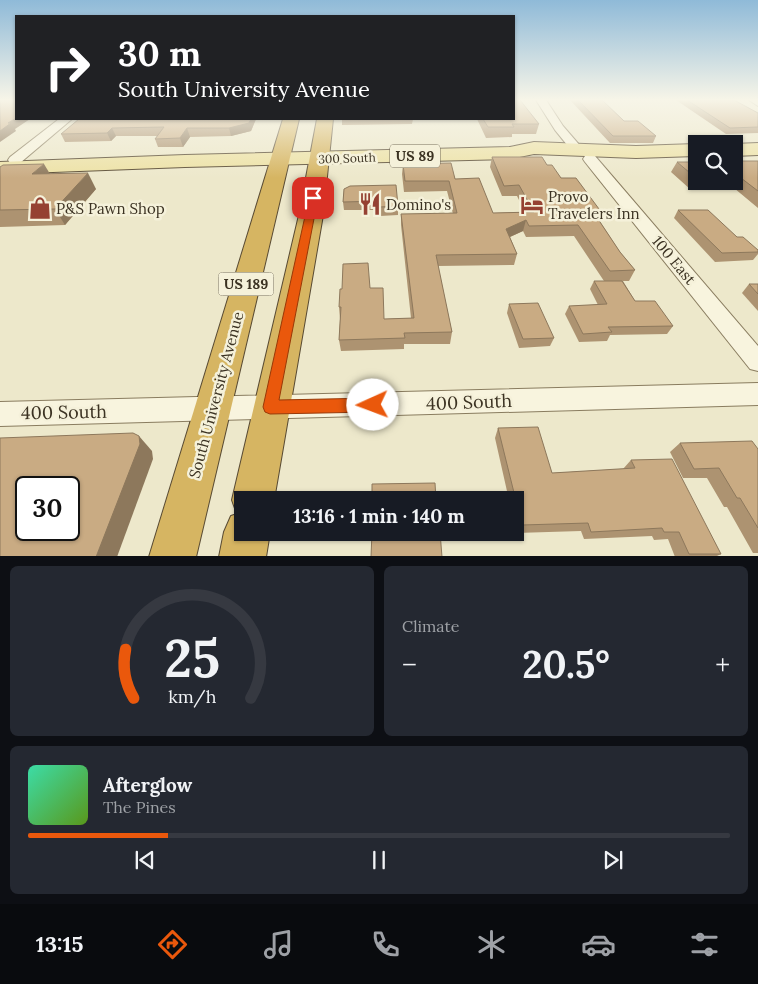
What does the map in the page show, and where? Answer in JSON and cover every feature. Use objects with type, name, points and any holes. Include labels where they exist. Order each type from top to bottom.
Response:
[{"type":"highway","name":"South University Avenue","points":[[172,556],[289,126]]},
{"type":"highway","name":"US 189","points":[[255,491],[310,214],[324,126]]},
{"type":"highway","points":[[242,556],[245,541]]},
{"type":"main road","points":[[743,150],[758,149]]},
{"type":"main road","name":"300 South","points":[[4,166],[510,153],[541,160],[583,153],[688,150]]},
{"type":"main road","name":"300 South","points":[[583,153],[688,158]]},
{"type":"main road","points":[[743,158],[758,158]]},
{"type":"street","points":[[4,166],[57,126]]},
{"type":"street","name":"100 East","points":[[558,126],[583,153],[758,362]]},
{"type":"street","name":"400 South","points":[[0,414],[758,394]]},
{"type":"building","points":[[0,126],[7,126],[0,131]]},
{"type":"building","points":[[71,126],[237,126],[229,128],[187,128],[180,138],[155,139],[164,127],[112,128],[107,133],[61,134]]},
{"type":"building","points":[[487,126],[514,127],[488,127]]},
{"type":"building","points":[[603,126],[644,126],[656,136],[613,136]]},
{"type":"building","points":[[727,126],[758,126],[758,127],[730,128]]},
{"type":"building","points":[[492,157],[542,157],[547,165],[552,165],[561,178],[576,178],[602,213],[594,213],[620,252],[635,270],[610,271],[578,225],[529,226],[526,220],[506,229],[517,254],[436,255],[452,332],[404,333],[405,338],[339,340],[341,307],[339,307],[343,264],[368,263],[370,288],[383,288],[384,319],[414,318],[401,214],[457,213],[449,181],[405,181],[403,164],[451,163],[455,179],[479,178],[493,213],[534,212],[519,185],[504,186]]},
{"type":"building","points":[[743,161],[758,161],[758,191],[743,180]]},
{"type":"building","points":[[677,162],[688,162],[688,171]]},
{"type":"building","points":[[44,164],[32,174],[88,173],[55,209],[0,210],[0,167],[3,165]]},
{"type":"building","points":[[396,185],[398,206],[380,207],[380,201],[343,202],[344,189],[350,186]]},
{"type":"building","points":[[678,210],[708,210],[737,237],[743,237],[758,252],[722,253]]},
{"type":"building","points":[[594,281],[622,281],[635,301],[655,301],[673,326],[608,327],[612,332],[583,334],[569,306],[607,304]]},
{"type":"building","points":[[749,284],[758,284],[758,294]]},
{"type":"building","points":[[538,303],[554,338],[523,339],[509,304]]},
{"type":"building","points":[[538,427],[552,473],[635,468],[631,460],[672,459],[721,554],[689,554],[679,532],[664,532],[662,528],[591,532],[588,523],[524,525],[524,491],[514,491],[498,428]]},
{"type":"building","points":[[133,433],[139,436],[140,444],[96,556],[0,556],[0,438]]},
{"type":"building","points":[[752,441],[758,449],[758,528],[719,468],[694,469],[680,443]]},
{"type":"building","points":[[435,483],[435,491],[372,491],[372,484]]},
{"type":"building","points":[[372,541],[441,541],[442,556],[371,556]]},
{"type":"place","name":"Domino's","points":[[370,204]]},
{"type":"place","name":"Provo Travelers Inn","points":[[532,205]]},
{"type":"place","name":"P&S Pawn Shop","points":[[40,208]]},
{"type":"route","points":[[313,198],[270,407],[373,405]]}]
